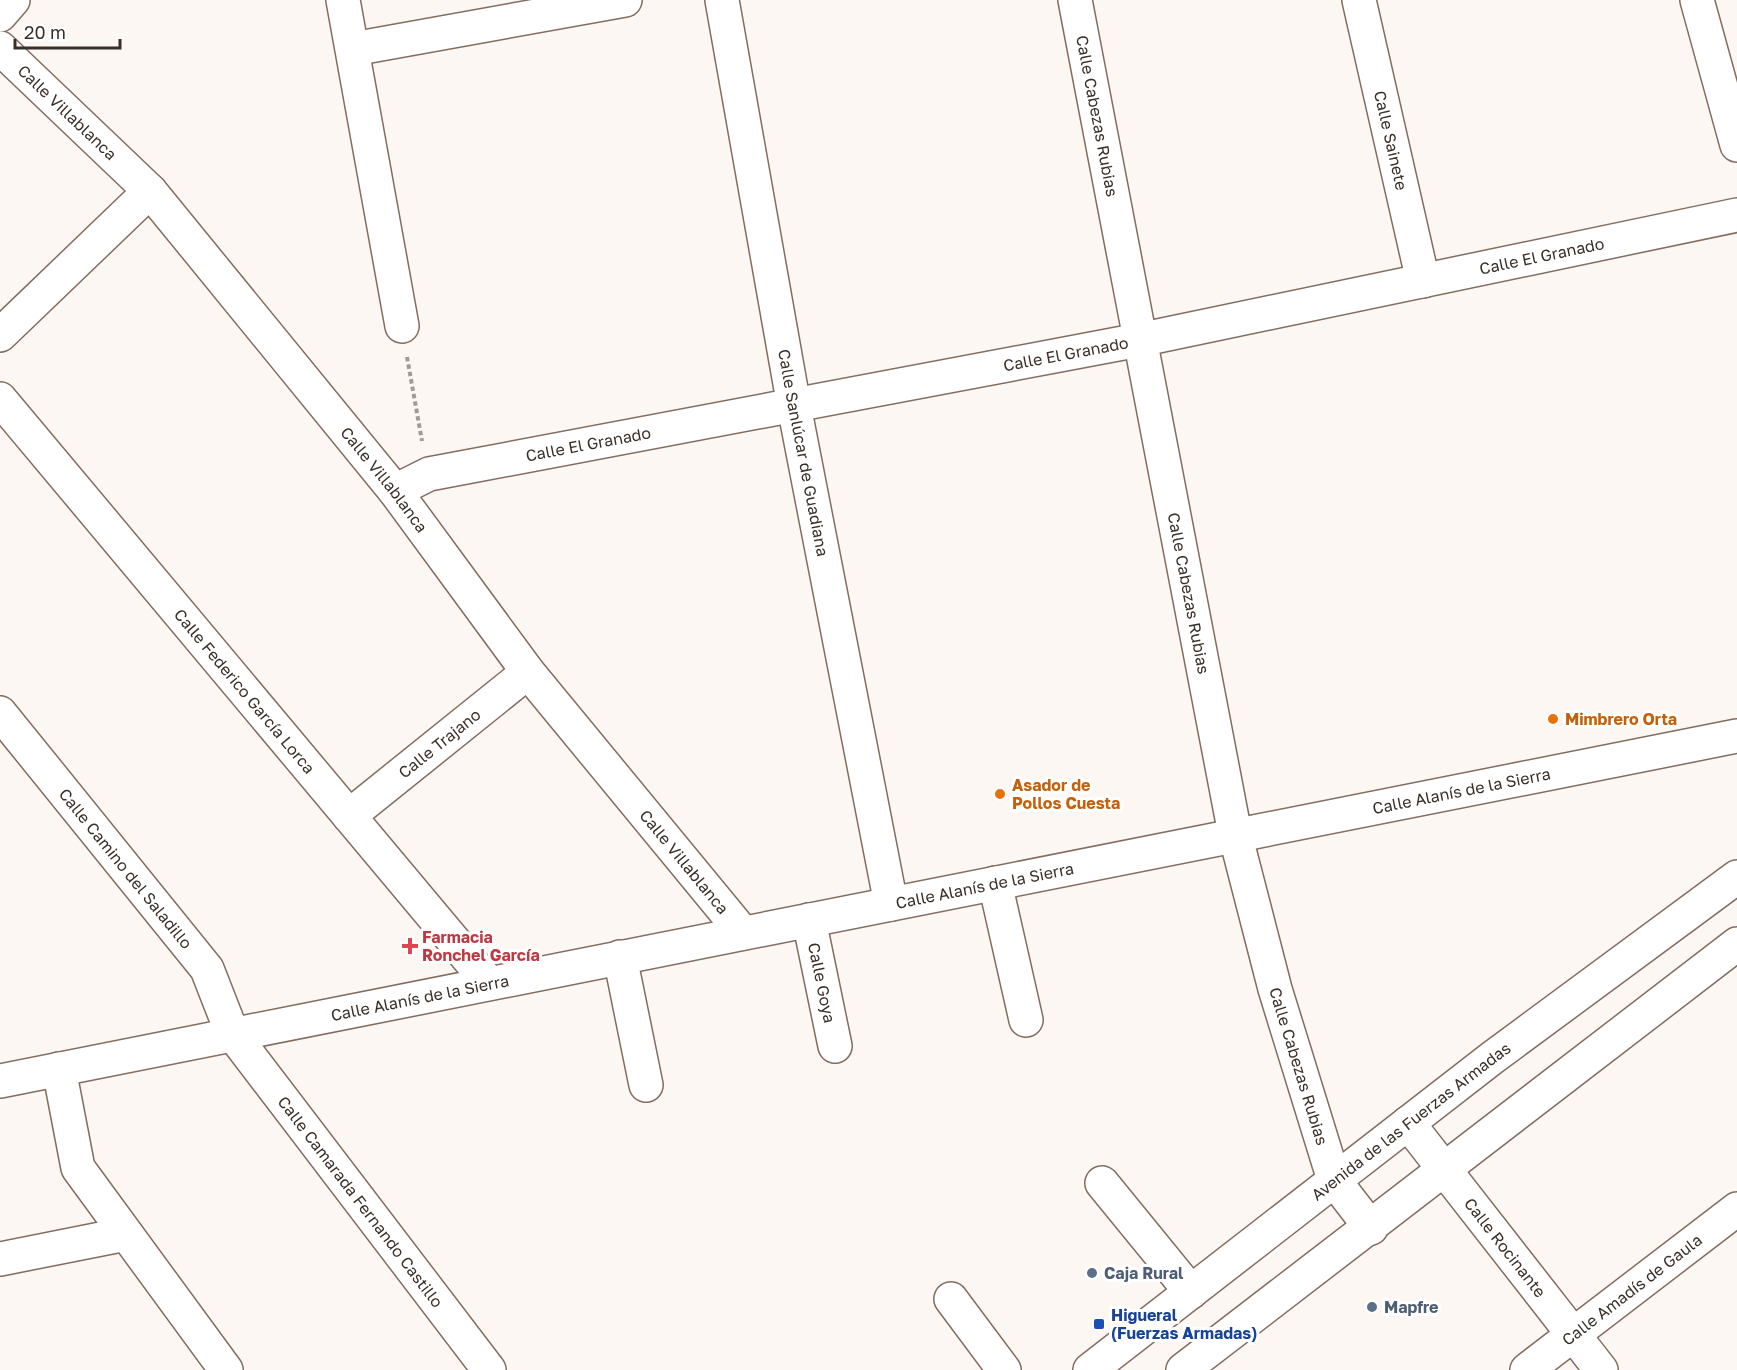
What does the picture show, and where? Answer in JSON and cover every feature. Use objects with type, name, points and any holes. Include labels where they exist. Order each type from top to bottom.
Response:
[{"type":"street","points":[[0,15],[13,0]]},
{"type":"street","points":[[344,0],[404,340]]},
{"type":"street","points":[[352,49],[626,0]]},
{"type":"street","name":"Calle Sanlúcar de Guadiana","points":[[722,0],[794,406],[891,904]]},
{"type":"street","name":"Calle Cabezas Rubias","points":[[1075,0],[1235,834],[1275,989],[1334,1180]]},
{"type":"street","name":"Calle Sainete","points":[[1359,0],[1423,281]]},
{"type":"street","points":[[1697,0],[1737,145]]},
{"type":"street","name":"Calle Villablanca","points":[[0,48],[150,191],[395,491],[528,672],[743,933]]},
{"type":"street","points":[[0,335],[150,191]]},
{"type":"street","name":"Calle El Granado","points":[[395,491],[429,474],[1139,340],[1737,215]]},
{"type":"street","name":"Calle Federico García Lorca","points":[[0,399],[489,983]]},
{"type":"street","name":"Calle Trajano","points":[[349,816],[528,672]]},
{"type":"street","name":"Calle Camino del Saladillo","points":[[0,713],[207,969],[232,1033]]},
{"type":"street","name":"Calle Alanís de la Sierra","points":[[0,1081],[232,1033],[1737,736]]},
{"type":"street","name":"Avenida de las Fuerzas Armadas","points":[[1090,1370],[1334,1180],[1737,877]]},
{"type":"street","points":[[994,883],[1026,1020]]},
{"type":"street","name":"Calle Goya","points":[[809,920],[835,1046]]},
{"type":"street","points":[[1184,1370],[1737,944]]},
{"type":"street","points":[[620,957],[646,1084]]},
{"type":"street","name":"Calle Camarada Fernando Castillo","points":[[232,1033],[489,1370]]},
{"type":"street","points":[[59,1069],[78,1168],[221,1369]]},
{"type":"street","name":"Calle Rocinante","points":[[1408,1124],[1602,1370]]},
{"type":"street","points":[[1334,1180],[1371,1228]]},
{"type":"street","points":[[1101,1183],[1191,1292]]},
{"type":"street","name":"Calle Amadís de Gaula","points":[[1527,1370],[1737,1209]]},
{"type":"street","points":[[0,1259],[126,1234]]},
{"type":"street","points":[[951,1299],[1004,1370]]},
{"type":"path","points":[[404,340],[423,447]]},
{"type":"place","name":"Mimbrero Orta","points":[[1553,719]]},
{"type":"place","name":"Asador de Pollos Cuesta","points":[[1000,794]]},
{"type":"place","name":"Farmacia Ronchel García","points":[[410,946]]},
{"type":"place","name":"Caja Rural","points":[[1092,1273]]},
{"type":"place","name":"Mapfre","points":[[1372,1307]]},
{"type":"place","name":"Higueral (Fuerzas Armadas)","points":[[1099,1324]]}]
